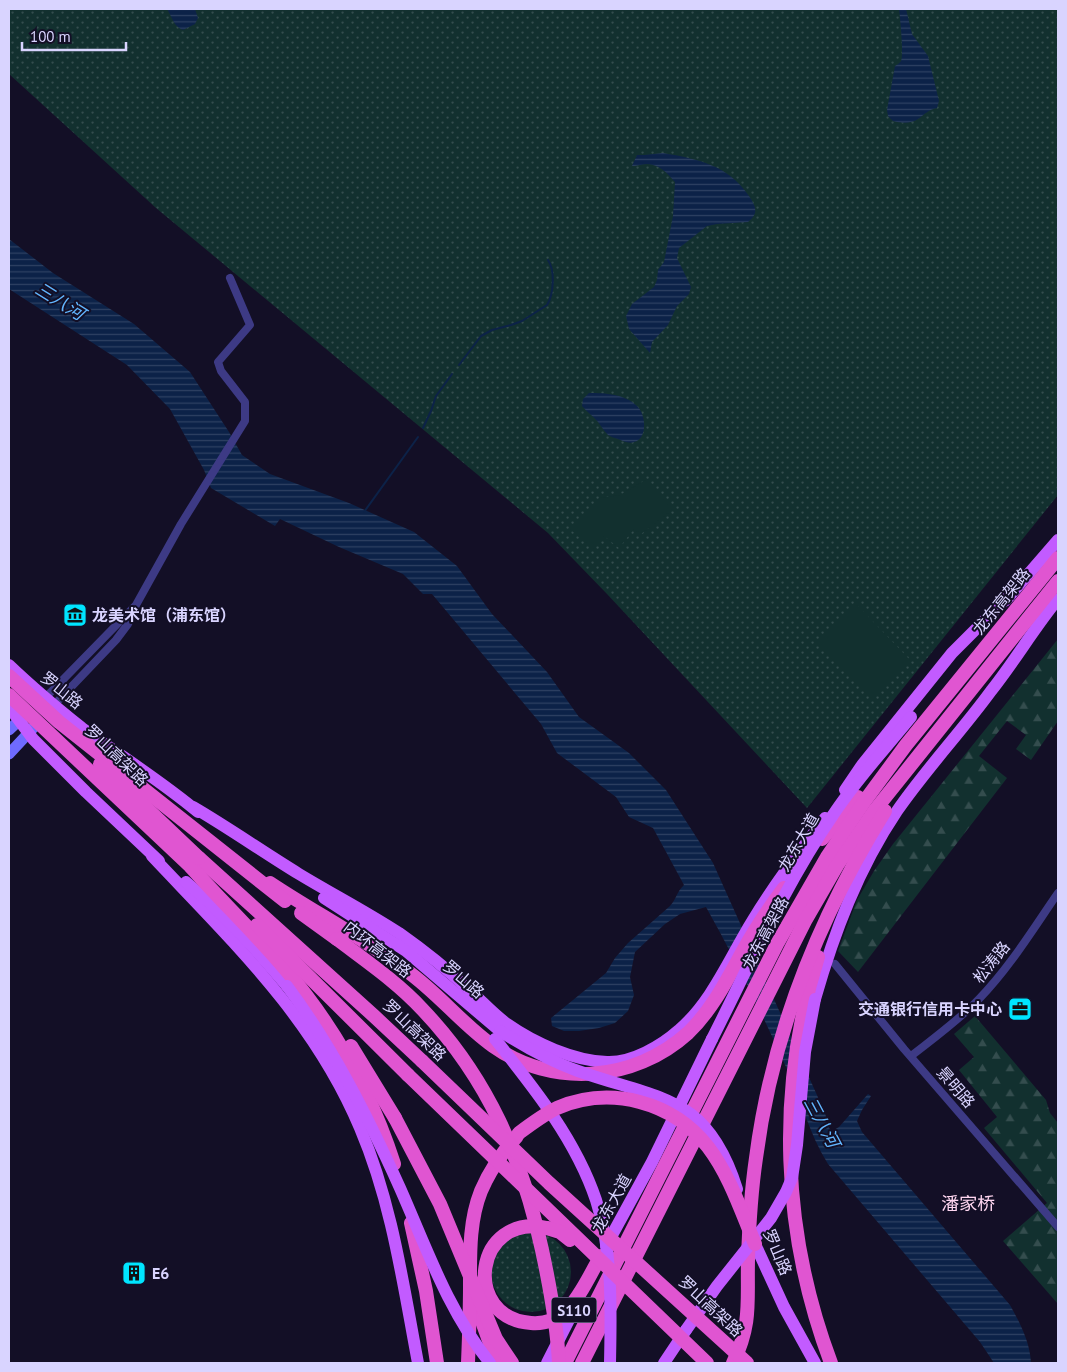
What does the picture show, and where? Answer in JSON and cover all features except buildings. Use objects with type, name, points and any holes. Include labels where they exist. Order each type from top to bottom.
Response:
[{"type":"highway","name":"龙东高架路","points":[[565,1363],[777,944],[827,857],[906,745],[1058,558]]},
{"type":"highway","name":"龙东高架路","points":[[582,1363],[785,959],[822,891],[875,810],[1058,581]]},
{"type":"highway","name":"内环高架路","points":[[9,676],[59,722],[404,992],[435,1022],[472,1070],[492,1104],[525,1183],[539,1236],[549,1286],[558,1363]]},
{"type":"highway","points":[[9,695],[195,862],[216,896],[260,941],[298,985],[332,1031],[359,1078],[382,1132],[406,1203],[426,1291],[437,1363]]},
{"type":"highway","points":[[733,1363],[746,1329],[749,1310],[750,1211],[756,1159],[770,1079],[807,993],[843,883],[887,807],[959,704]]},
{"type":"highway","name":"罗山高架路","points":[[59,722],[221,890],[408,1075],[707,1363]]},
{"type":"highway","points":[[213,844],[288,895],[397,963],[428,987],[480,1036],[503,1053],[530,1066],[556,1073],[606,1073],[650,1059],[680,1040],[697,1024],[709,1001],[767,912],[815,848],[858,797],[906,745]]},
{"type":"highway","name":"罗山高架路","points":[[195,862],[374,1016],[549,1182],[747,1363]]},
{"type":"highway","points":[[282,950],[354,1051],[395,1118],[440,1204],[496,1339],[512,1363]]},
{"type":"highway","points":[[807,993],[795,1056],[789,1129],[792,1196],[796,1228],[810,1296],[831,1363]]},
{"type":"highway","points":[[468,1363],[472,1235],[474,1214],[481,1192],[490,1172],[519,1134],[538,1119],[557,1108],[578,1101],[618,1098],[636,1100],[668,1112],[695,1132],[709,1148],[730,1185],[755,1244]]},
{"type":"highway","points":[[601,1256],[578,1296],[564,1312],[556,1318],[545,1322],[527,1323],[512,1318],[497,1307],[487,1292],[484,1274],[488,1256],[493,1246],[511,1230],[523,1226],[536,1225],[560,1232],[647,1307]]},
{"type":"highway","points":[[723,1363],[735,1341],[740,1324],[748,1263]]},
{"type":"highway","points":[[470,1287],[497,1363]]},
{"type":"main road","name":"龙东大道","points":[[601,1256],[652,1162],[782,902],[820,835],[853,787],[1011,594],[1058,540]]},
{"type":"main road","points":[[193,807],[391,928],[442,965],[508,1025],[538,1043],[576,1056],[607,1062],[624,1060],[654,1047],[679,1030],[709,1001],[757,913],[862,765],[970,633],[1011,594]]},
{"type":"main road","points":[[664,1363],[717,1286],[771,1218],[786,1192],[795,1163],[807,993],[827,958],[842,917],[865,865],[916,784],[980,706],[1058,599]]},
{"type":"main road","name":"罗山路","points":[[9,665],[49,701],[193,807],[226,834],[390,939],[500,1031],[530,1050],[579,1071],[660,1096],[696,1117],[706,1127],[724,1153],[755,1244],[784,1307],[815,1362]]},
{"type":"main road","points":[[9,730],[18,721],[49,701]]},
{"type":"main road","points":[[9,754],[32,730],[49,701]]},
{"type":"main road","points":[[9,707],[18,721],[32,730],[86,792],[152,856],[234,942],[274,987],[315,1044],[340,1087],[368,1147],[388,1211],[418,1363]]},
{"type":"main road","points":[[32,730],[84,728]]},
{"type":"main road","points":[[152,856],[175,872],[244,936],[287,986],[323,1037],[345,1074],[386,1158],[445,1293],[467,1331],[490,1363]]},
{"type":"main road","points":[[442,981],[495,1039],[524,1077],[559,1126],[585,1172],[597,1202],[608,1260],[610,1363]]},
{"type":"main road","name":"S110","points":[[547,1363],[601,1256]]},
{"type":"street","points":[[49,701],[116,640],[128,624],[136,605],[201,491],[245,421],[244,402],[221,371],[218,362],[250,325],[230,278]]},
{"type":"street","points":[[49,701],[136,605]]},
{"type":"street","name":"松涛路","points":[[911,1056],[969,1009],[987,991],[1007,966],[1058,893]]},
{"type":"street","name":"景明路","points":[[835,964],[904,1049],[1058,1227]]},
{"type":"green space","points":[[9,9],[1058,9],[1058,495],[807,808],[548,533],[156,208],[9,74]]},
{"type":"green space","points":[[647,479],[672,510],[641,534],[634,529],[619,548],[604,536],[593,549],[570,529],[600,498],[620,495]]},
{"type":"green space","points":[[857,605],[910,660],[871,698],[817,644]]},
{"type":"green space","points":[[1058,639],[1058,721],[1031,760],[1016,749],[1026,735],[1007,721],[979,756],[1007,778],[858,972],[838,951],[857,900],[874,871],[893,844]]},
{"type":"green space","points":[[975,1016],[1046,1100],[1050,1113],[1058,1123],[1058,1304],[1003,1241],[1047,1203],[984,1128],[997,1117],[959,1070],[974,1057],[954,1034]]},
{"type":"green space","points":[[523,1232],[539,1232],[560,1243],[571,1264],[571,1280],[560,1301],[539,1312],[523,1312],[509,1306],[497,1294],[491,1280],[491,1264],[497,1250],[509,1238]]},
{"type":"water","points":[[167,9],[195,9],[198,18],[195,24],[183,30],[175,24]]},
{"type":"water","points":[[899,9],[906,9],[912,34],[928,56],[939,101],[937,108],[915,121],[906,123],[893,121],[888,116],[887,110],[895,66],[902,58]]},
{"type":"water","points":[[663,153],[700,161],[722,170],[741,185],[755,207],[755,213],[748,222],[707,226],[679,248],[677,258],[691,287],[689,294],[677,306],[668,325],[652,342],[650,353],[629,329],[626,316],[632,304],[654,287],[658,270],[664,262],[673,216],[675,182],[656,166],[648,164],[632,166],[637,155]]},
{"type":"water","name":"三八河","points":[[9,239],[53,273],[134,324],[190,372],[242,455],[270,474],[349,503],[414,532],[457,566],[492,614],[547,672],[579,717],[629,753],[666,790],[713,863],[825,1113],[829,1128],[832,1131],[839,1127],[868,1094],[871,1096],[857,1121],[862,1132],[1010,1305],[1027,1340],[1031,1363],[994,1363],[980,1342],[828,1164],[810,1129],[791,1079],[767,1027],[738,966],[706,907],[680,914],[665,924],[635,952],[630,977],[634,995],[628,1011],[615,1023],[579,1031],[564,1031],[552,1026],[551,1018],[606,973],[615,958],[628,943],[670,906],[684,885],[653,828],[629,817],[616,797],[557,753],[541,724],[432,594],[423,594],[403,574],[280,519],[275,526],[211,488],[204,470],[170,409],[127,365],[9,289]]},
{"type":"water","points":[[589,393],[621,397],[637,406],[644,420],[642,436],[639,440],[632,443],[608,435],[582,406],[583,399]]},
{"type":"waterway","points":[[459,365],[481,336],[492,330],[522,321],[547,305],[553,282],[552,270],[548,260]]},
{"type":"waterway","points":[[423,428],[436,396],[452,374]]},
{"type":"waterway","points":[[364,512],[418,437]]},
{"type":"place","name":"龙美术馆（浦东馆）","points":[[75,615]]},
{"type":"place","name":"交通银行信用卡中心","points":[[1020,1009]]},
{"type":"place","name":"E6","points":[[134,1273]]},
{"type":"district","name":"潘家桥","points":[[968,1203]]}]
